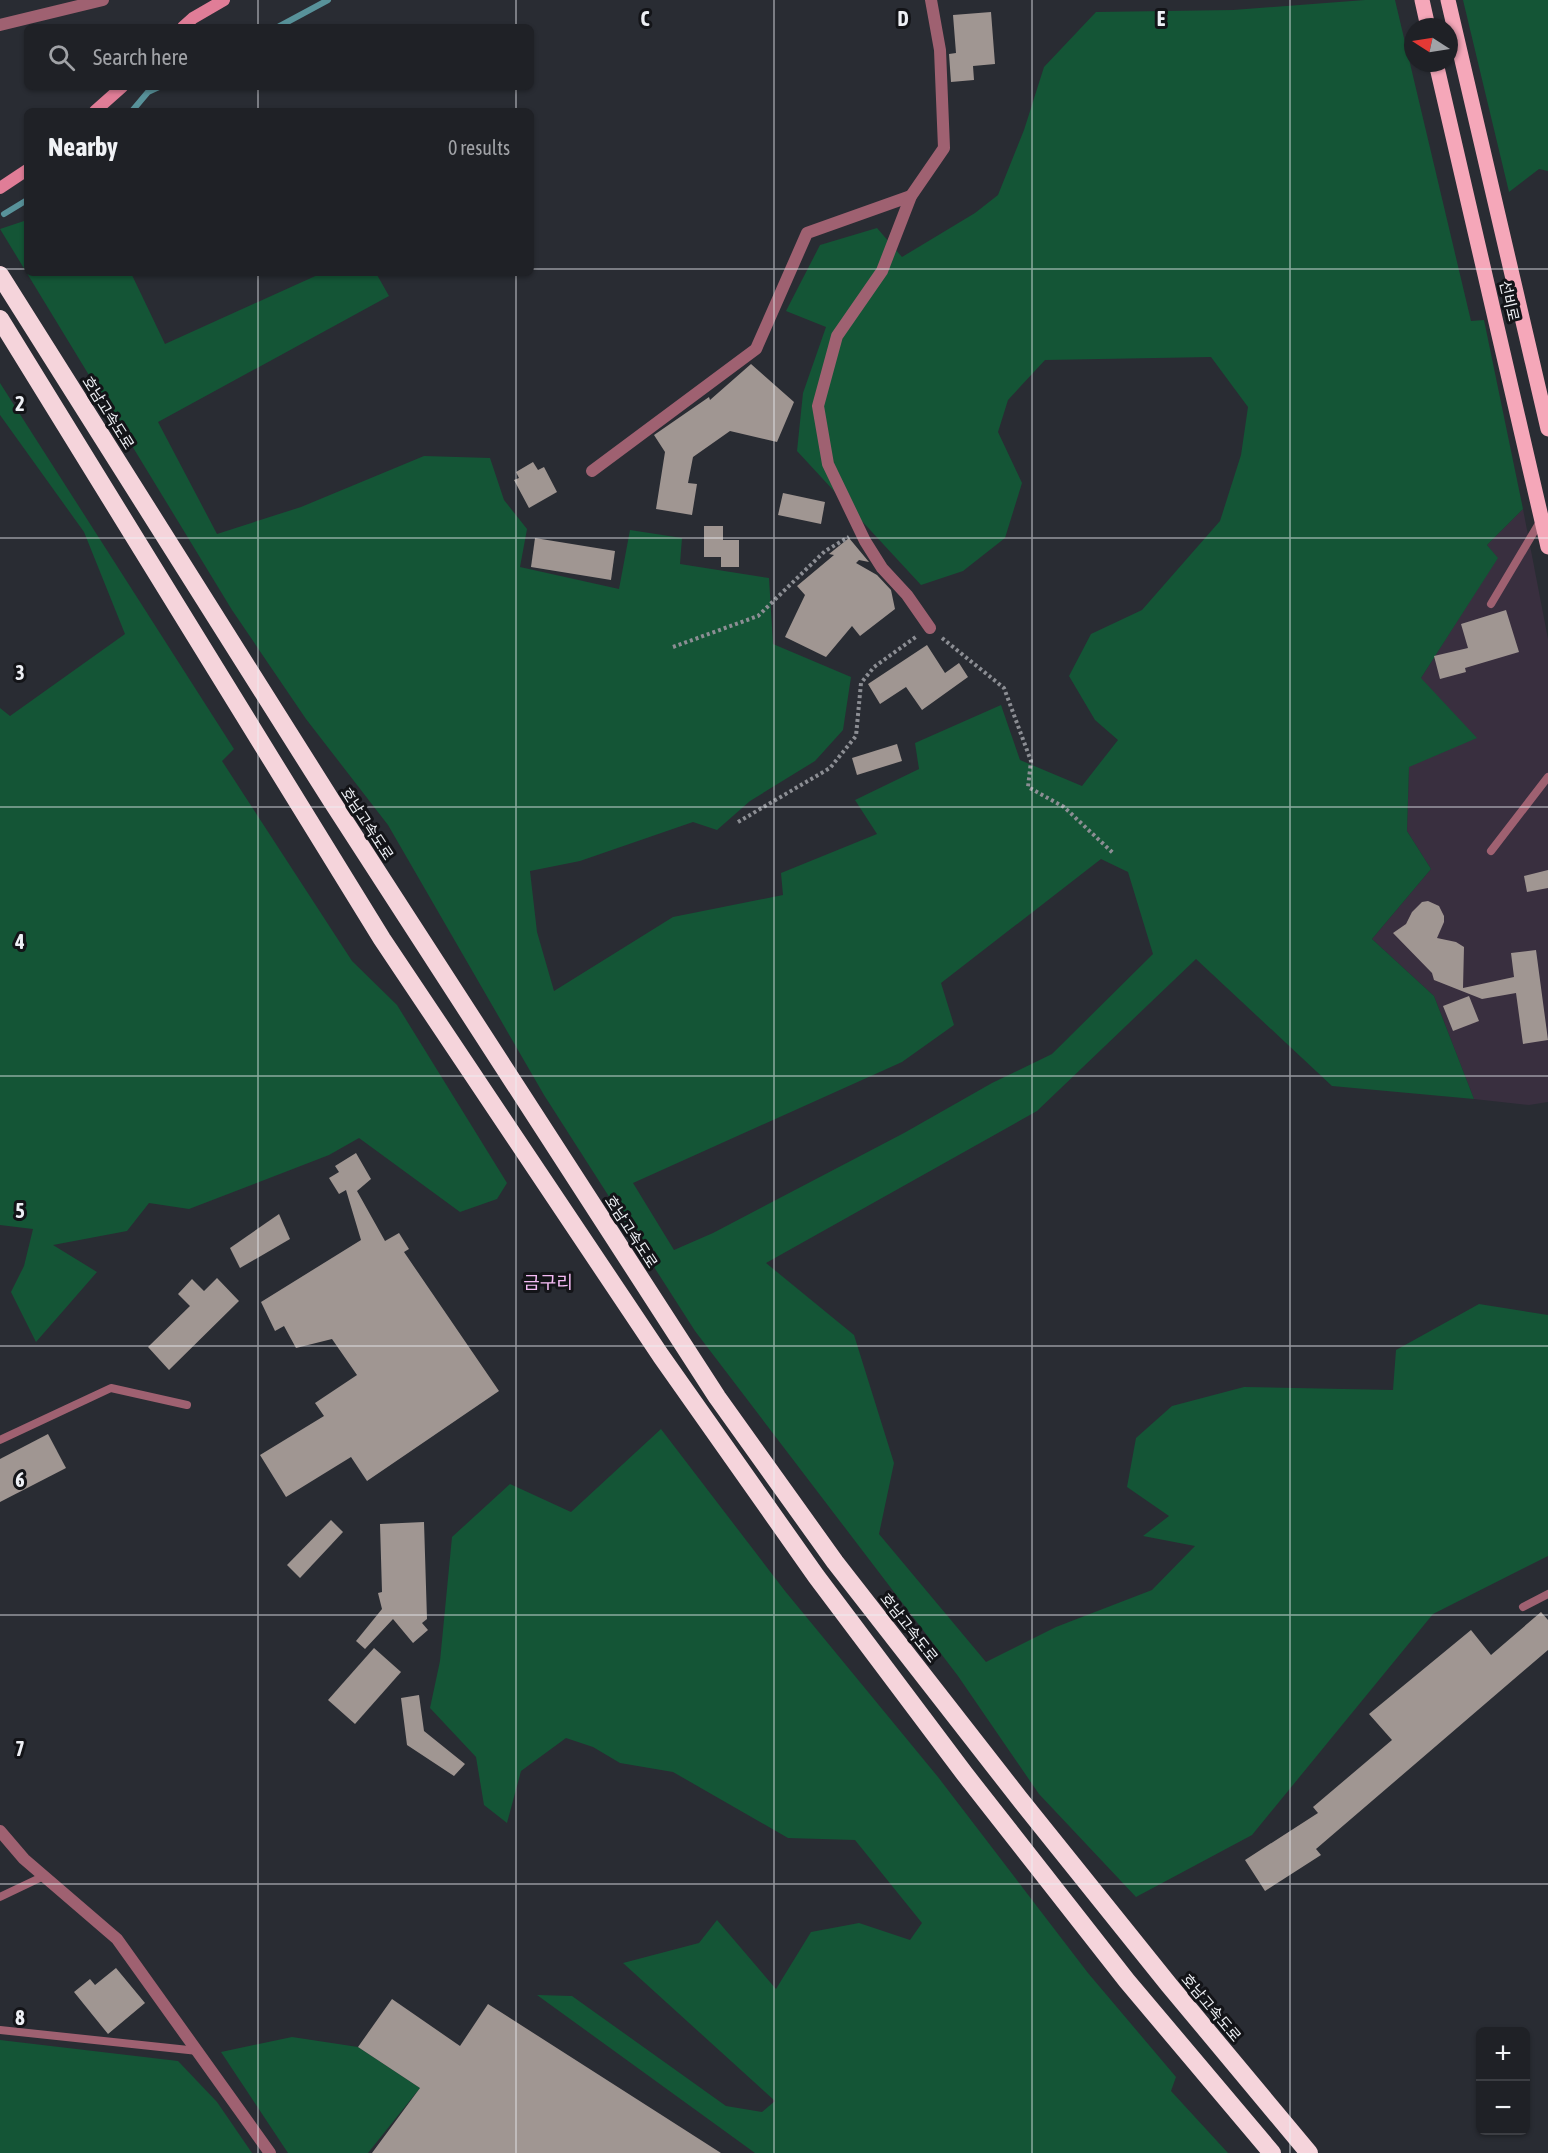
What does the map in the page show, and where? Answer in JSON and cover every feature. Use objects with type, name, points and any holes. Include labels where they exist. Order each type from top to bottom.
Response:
[{"type":"highway","name":"호남고속도로","points":[[0,275],[331,800],[717,1397],[835,1562],[1019,1798],[1168,1985],[1309,2153]]},
{"type":"highway","points":[[0,319],[382,939],[661,1356],[816,1576],[964,1773],[1127,1981],[1272,2153]]},
{"type":"main road","points":[[1422,0],[1426,18]]},
{"type":"main road","name":"선비로","points":[[1449,0],[1548,429]]},
{"type":"main road","name":"선비로","points":[[1438,72],[1548,547]]},
{"type":"street","points":[[0,25],[103,0]]},
{"type":"street","points":[[186,24],[192,18],[224,0]]},
{"type":"street","points":[[930,627],[907,595],[882,568],[860,531],[828,464],[818,406],[837,336],[882,271],[910,196],[944,148],[940,50],[931,0]]},
{"type":"street","points":[[98,108],[119,90]]},
{"type":"street","points":[[0,188],[24,172]]},
{"type":"street","points":[[592,471],[756,349],[807,233],[910,196]]},
{"type":"street","points":[[0,1832],[24,1859],[117,1939],[270,2153]]},
{"type":"lane","points":[[1491,604],[1541,519]]},
{"type":"lane","points":[[1491,851],[1548,777]]},
{"type":"lane","points":[[0,1440],[111,1388],[187,1405]]},
{"type":"lane","points":[[1523,1607],[1548,1594]]},
{"type":"lane","points":[[0,1897],[44,1876]]},
{"type":"lane","points":[[0,2030],[198,2051]]},
{"type":"path","points":[[673,647],[758,616],[825,551],[860,531]]},
{"type":"path","points":[[738,822],[830,768],[856,736],[861,683],[874,667],[930,627],[1004,688],[1031,761],[1028,787],[1064,807],[1113,853]]},
{"type":"shaded area","points":[[1523,509],[1548,639],[1548,1102],[1529,1105],[1474,1099],[1434,996],[1372,939],[1431,869],[1407,831],[1409,767],[1421,678],[1497,558],[1487,545]]},
{"type":"green space","points":[[1365,0],[1395,0],[1404,38],[1404,72],[1412,72],[1471,321],[1484,320],[1523,509],[1487,545],[1498,558],[1421,678],[1477,738],[1409,767],[1407,831],[1431,869],[1372,939],[1434,996],[1474,1099],[1332,1086],[1196,959],[1037,1111],[766,1263],[854,1335],[894,1463],[879,1534],[986,1662],[1056,1627],[1152,1590],[1195,1546],[1143,1536],[1169,1516],[1127,1487],[1136,1438],[1172,1406],[1244,1387],[1393,1390],[1396,1350],[1479,1304],[1548,1315],[1548,1556],[1433,1614],[1252,1835],[1136,1897],[1039,1794],[958,1676],[695,1331],[544,1095],[388,825],[306,719],[232,610],[29,276],[132,276],[165,344],[315,276],[378,276],[389,296],[158,422],[217,534],[301,507],[424,456],[490,458],[504,500],[527,529],[520,567],[619,589],[630,530],[682,538],[680,564],[769,578],[773,644],[851,677],[843,730],[815,761],[750,801],[717,830],[693,822],[580,861],[530,871],[537,932],[554,991],[673,917],[783,895],[781,873],[877,834],[855,800],[919,769],[915,743],[1001,705],[1020,760],[1082,786],[1118,740],[1095,720],[1069,676],[1091,634],[1142,610],[1220,521],[1241,455],[1248,407],[1211,357],[1045,360],[1008,400],[998,432],[1022,483],[1005,538],[963,571],[921,585],[797,451],[803,393],[826,327],[786,311],[820,245],[877,228],[902,257],[975,213],[998,195],[1024,130],[1044,67],[1096,12],[1233,10]],"holes":[[[1101,859],[1128,872],[1153,954],[1052,1054],[992,1083],[904,1133],[713,1233],[674,1250],[633,1183],[902,1062],[954,1025],[941,983]]]},
{"type":"green space","points":[[1463,0],[1548,0],[1548,171],[1539,169],[1509,192]]},
{"type":"green space","points":[[24,221],[24,268],[0,229]]},
{"type":"green space","points":[[0,383],[234,749],[222,761],[352,961],[397,1005],[507,1183],[497,1199],[460,1212],[359,1138],[329,1155],[189,1209],[149,1203],[127,1231],[53,1245],[97,1272],[36,1342],[11,1292],[24,1266],[33,1229],[0,1225],[0,708],[10,716],[125,634],[84,532],[0,415]]},
{"type":"green space","points":[[661,1429],[785,1591],[938,1777],[1088,1973],[1176,2077],[1171,2091],[1228,2153],[755,2153],[537,1995],[572,1996],[726,2106],[762,2112],[775,2101],[623,1963],[699,1943],[717,1920],[776,1989],[811,1932],[859,1923],[910,1940],[922,1923],[855,1840],[788,1838],[673,1772],[620,1763],[593,1747],[566,1738],[521,1771],[507,1823],[484,1805],[476,1757],[430,1708],[440,1661],[452,1537],[510,1484],[571,1512]]},
{"type":"green space","points":[[292,2037],[358,2047],[420,2088],[368,2153],[288,2153],[221,2052]]},
{"type":"green space","points":[[0,2040],[178,2061],[217,2102],[252,2153],[0,2153]]},
{"type":"building","points":[[991,12],[995,64],[973,66],[974,80],[951,82],[949,54],[956,53],[953,15]]},
{"type":"building","points":[[751,364],[794,402],[777,442],[730,431],[693,457],[688,483],[697,484],[692,515],[656,509],[665,452],[654,435],[709,397],[710,400]]},
{"type":"building","points":[[533,462],[538,470],[544,467],[557,492],[529,508],[514,480],[519,478],[516,472]]},
{"type":"building","points":[[783,493],[825,502],[821,524],[778,515]]},
{"type":"building","points":[[704,526],[723,526],[723,540],[739,540],[739,567],[721,567],[721,557],[704,557]]},
{"type":"building","points":[[535,538],[615,551],[611,580],[531,567]]},
{"type":"building","points":[[849,538],[869,562],[859,560],[856,563],[877,575],[891,590],[895,609],[860,636],[852,626],[826,657],[785,637],[805,595],[797,586],[834,555],[829,554]]},
{"type":"building","points":[[1506,610],[1519,652],[1465,668],[1466,672],[1440,679],[1434,656],[1468,648],[1461,624]]},
{"type":"building","points":[[927,645],[945,673],[959,663],[968,677],[922,710],[906,687],[880,704],[868,684]]},
{"type":"building","points":[[897,744],[902,761],[857,775],[852,758]]},
{"type":"building","points":[[1548,870],[1548,888],[1527,892],[1524,876]]},
{"type":"building","points":[[1428,901],[1439,906],[1444,916],[1444,922],[1437,938],[1456,942],[1464,947],[1463,988],[1514,977],[1511,953],[1536,950],[1548,1040],[1523,1044],[1516,993],[1482,999],[1434,980],[1432,973],[1393,933],[1406,924],[1412,912],[1422,902]]},
{"type":"building","points":[[1469,996],[1479,1021],[1453,1031],[1443,1006]]},
{"type":"building","points":[[356,1153],[371,1179],[357,1191],[385,1241],[399,1233],[409,1249],[404,1252],[499,1391],[367,1481],[351,1457],[286,1497],[260,1455],[324,1416],[315,1403],[357,1375],[332,1339],[296,1348],[284,1326],[275,1331],[261,1302],[361,1240],[346,1190],[339,1194],[329,1178],[339,1172],[335,1166]]},
{"type":"building","points":[[279,1214],[290,1239],[240,1268],[230,1248]]},
{"type":"building","points":[[217,1278],[239,1301],[169,1370],[148,1347],[190,1306],[178,1294],[192,1279],[204,1291]]},
{"type":"building","points":[[48,1434],[66,1468],[0,1502],[0,1459]]},
{"type":"building","points":[[331,1520],[343,1532],[300,1578],[287,1565]]},
{"type":"building","points":[[424,1522],[427,1619],[422,1623],[428,1630],[413,1643],[393,1619],[365,1649],[356,1641],[382,1609],[378,1593],[382,1592],[380,1524]]},
{"type":"building","points":[[1541,1612],[1548,1620],[1548,1650],[1316,1849],[1321,1855],[1265,1891],[1245,1860],[1318,1813],[1313,1807],[1392,1740],[1369,1714],[1471,1630],[1491,1655]]},
{"type":"building","points":[[374,1648],[401,1672],[355,1724],[328,1700]]},
{"type":"building","points":[[419,1695],[424,1731],[465,1764],[454,1776],[407,1745],[401,1698]]},
{"type":"building","points":[[116,1968],[145,2003],[108,2034],[74,1992],[90,1979],[95,1985]]},
{"type":"building","points":[[392,1999],[460,2046],[488,2004],[721,2153],[372,2153],[420,2088],[358,2047]]},
{"type":"waterway","points":[[284,24],[328,0]]},
{"type":"waterway","points":[[135,108],[152,90]]},
{"type":"waterway","points":[[4,214],[24,202]]},
{"type":"district","name":"금구리","points":[[548,1283]]}]
